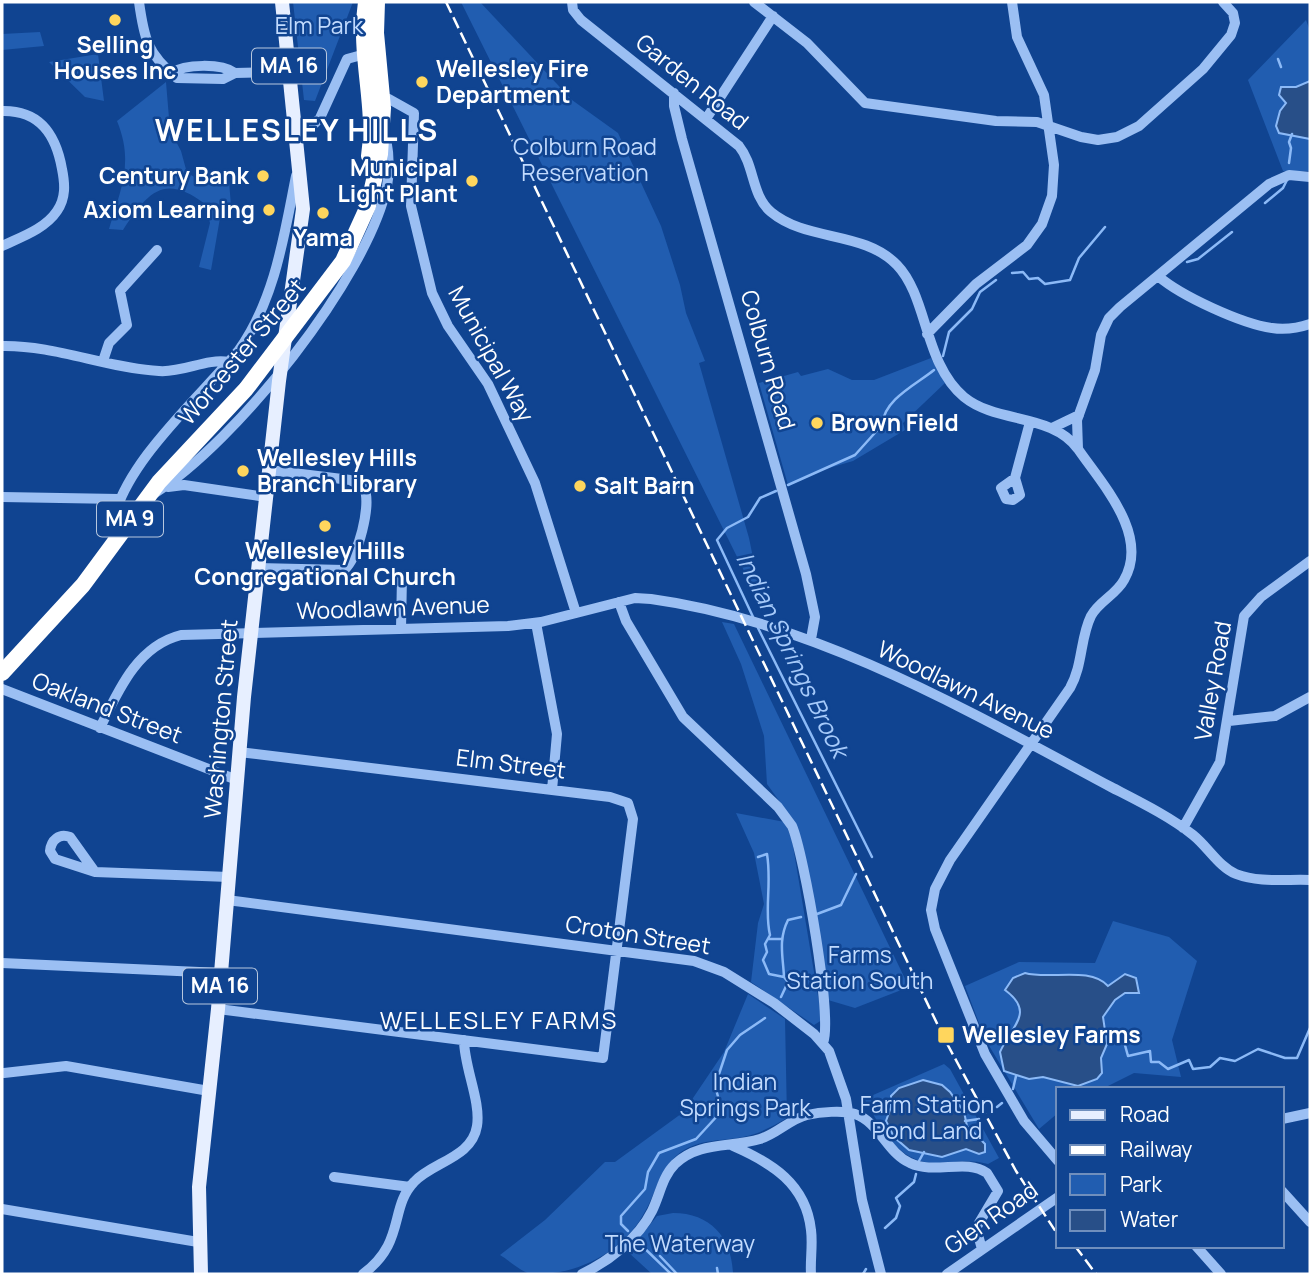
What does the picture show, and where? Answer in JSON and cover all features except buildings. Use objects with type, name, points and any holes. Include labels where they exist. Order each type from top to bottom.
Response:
[{"type":"highway","name":"Worcester Street","points":[[2,658],[68,587],[158,467],[235,386],[330,261],[352,220],[364,182],[371,137],[375,98],[366,2]]},
{"type":"highway","name":"Worcester Street","points":[[371,53],[377,2]]},
{"type":"highway","name":"Worcester Street","points":[[2,673],[83,585],[144,500],[246,389],[340,267],[361,225],[372,193],[383,117],[375,98]]},
{"type":"main road","name":"Washington Street","points":[[201,1274],[198,1242],[199,1187],[218,1009],[239,752],[289,306],[294,225],[303,201],[282,2]]},
{"type":"street","points":[[139,2],[146,43],[171,73],[181,79],[223,79],[235,73],[290,72]]},
{"type":"street","name":"Garden Road","points":[[572,2],[573,10],[580,20],[744,152],[760,199],[771,212],[792,223],[863,243],[895,264],[906,278],[942,369],[961,395],[984,408],[1052,428],[1066,436],[1078,449],[1126,524],[1131,542],[1131,562],[1119,587],[1092,615],[1082,661],[1072,684],[1029,743],[945,870],[934,893],[932,914],[935,929],[984,1051],[1024,1121],[1056,1159]]},
{"type":"street","points":[[754,2],[807,43],[865,103],[996,121],[1046,124],[1094,140],[1117,137],[1139,126],[1203,69],[1231,35],[1235,23],[1233,13],[1223,2]]},
{"type":"street","points":[[927,334],[976,284],[1024,249],[1040,228],[1054,186],[1043,92],[1017,37],[1012,2]]},
{"type":"street","points":[[706,119],[773,16]]},
{"type":"street","points":[[296,130],[318,120],[343,64],[350,56],[371,53]]},
{"type":"street","name":"Colburn Road","points":[[674,93],[674,106],[682,139],[807,574],[815,617],[811,639]]},
{"type":"street","name":"Municipal Way","points":[[375,98],[414,113],[411,190],[416,233],[435,301],[451,330],[488,384],[533,476],[576,613]]},
{"type":"street","points":[[2,111],[27,115],[48,129],[59,152],[64,183],[61,204],[50,219],[2,246]]},
{"type":"street","points":[[144,500],[160,490],[206,450],[280,375],[358,260],[376,222],[387,186],[389,163],[383,117]]},
{"type":"street","points":[[1078,449],[1076,430],[1079,415],[1107,322],[1120,307],[1277,179],[1296,174],[1310,177]]},
{"type":"street","points":[[387,186],[411,190]]},
{"type":"street","points":[[113,524],[119,499],[153,449],[229,362],[247,337],[263,305],[294,225]]},
{"type":"street","points":[[103,361],[109,343],[127,325],[120,291],[157,250]]},
{"type":"street","points":[[1158,276],[1178,290],[1259,325],[1287,328],[1310,324]]},
{"type":"street","points":[[2,346],[37,348],[164,372],[189,369],[217,361],[229,362]]},
{"type":"street","points":[[1052,428],[1079,415]]},
{"type":"street","points":[[1015,478],[1030,422]]},
{"type":"street","points":[[184,485],[189,473],[206,450]]},
{"type":"street","points":[[258,568],[344,570],[360,534],[368,502],[364,488],[350,480],[269,470]]},
{"type":"street","points":[[160,490],[184,485],[266,497]]},
{"type":"street","points":[[2,497],[119,499]]},
{"type":"street","name":"Valley Road","points":[[1183,828],[1219,767],[1229,721],[1244,616],[1261,597],[1310,561]]},
{"type":"street","points":[[401,628],[402,576]]},
{"type":"street","name":"Woodlawn Avenue","points":[[100,728],[131,671],[157,645],[187,634],[536,623],[619,602],[651,598],[811,639],[961,707],[1183,828],[1236,874],[1262,879],[1310,880]]},
{"type":"street","points":[[619,602],[626,621],[684,717],[778,807],[792,826],[822,978],[828,1023],[823,1043]]},
{"type":"street","points":[[536,623],[556,734],[552,790]]},
{"type":"street","name":"Oakland Street","points":[[2,689],[237,780]]},
{"type":"street","points":[[1229,721],[1275,716],[1310,697]]},
{"type":"street","name":"Elm Street","points":[[239,752],[621,799],[632,810],[618,951]]},
{"type":"street","points":[[95,872],[229,877]]},
{"type":"street","name":"Croton Street","points":[[227,900],[694,961],[714,967],[774,1003],[823,1043],[838,1072],[849,1113],[862,1200],[881,1274]]},
{"type":"street","points":[[218,1009],[603,1058],[618,951]]},
{"type":"street","points":[[2,963],[221,973]]},
{"type":"street","points":[[363,1274],[388,1249],[410,1186],[419,1177],[458,1154],[476,1130],[477,1118],[464,1040]]},
{"type":"street","points":[[4,1073],[66,1066],[209,1091]]},
{"type":"street","points":[[582,1274],[610,1258],[638,1231],[652,1212],[666,1176],[678,1161],[699,1149],[758,1140],[808,1115],[849,1113],[867,1121],[896,1154],[910,1164],[939,1170],[975,1167],[990,1175],[998,1191],[976,1225],[976,1234],[982,1249]]},
{"type":"street","points":[[1284,1119],[1310,1113]]},
{"type":"street","points":[[758,1140],[761,1158]]},
{"type":"street","points":[[731,1145],[761,1158],[789,1180],[804,1204],[811,1231],[811,1274]]},
{"type":"street","points":[[334,1177],[410,1186]]},
{"type":"street","points":[[1284,1193],[1310,1222]]},
{"type":"street","name":"Glen Road","points":[[947,1274],[1055,1199]]},
{"type":"street","points":[[2,1209],[198,1242]]},
{"type":"street","points":[[1198,1248],[1222,1274]]},
{"type":"green space","name":"Elm Park","points":[[293,2],[353,2],[315,101],[304,100]]},
{"type":"green space","name":"Colburn Road Reservation","points":[[461,2],[480,2],[572,100],[618,133],[661,226],[686,313],[705,361],[699,363],[749,538],[764,611]]},
{"type":"green space","points":[[1306,20],[1310,31],[1310,171],[1283,171],[1248,80]]},
{"type":"green space","points":[[40,32],[44,46],[2,50],[2,34]]},
{"type":"green space","points":[[98,54],[104,101],[85,97],[49,62]]},
{"type":"green space","points":[[166,82],[170,130],[181,151],[187,173],[200,180],[229,181],[232,218],[220,218],[211,270],[199,267],[210,223],[205,204],[190,194],[167,189],[157,192],[140,206],[123,230],[109,229],[125,163],[125,150],[117,121]]},
{"type":"green space","points":[[931,358],[945,383],[903,423],[905,430],[853,461],[812,473],[788,485],[759,383],[798,372],[801,376],[828,369],[852,380],[874,380]]},
{"type":"green space","name":"Farms Station South","points":[[722,622],[734,624],[909,987],[855,1008],[828,1000],[803,846],[795,823],[767,784],[764,736],[741,664]]},
{"type":"green space","name":"Indian Springs Park","points":[[736,813],[785,822],[792,840],[822,1020],[814,1025],[751,982],[758,923],[764,904],[754,853]]},
{"type":"green space","points":[[1113,921],[1169,937],[1197,961],[1172,1040],[1181,1077],[1134,1073],[1106,1087],[1056,1087],[1056,1115],[1039,1129],[985,1039],[965,986],[1019,962],[1095,963]]},
{"type":"green space","name":"Indian Springs Park","points":[[748,994],[785,1019],[787,1118],[755,1134],[703,1143],[681,1152],[667,1166],[648,1207],[634,1229],[623,1241],[596,1260],[565,1271],[532,1274],[500,1255],[545,1220],[605,1162],[615,1162],[696,1103],[691,1101],[724,1052]]},
{"type":"green space","name":"Farm Station Pond Land","points":[[944,1064],[950,1069],[999,1158],[988,1164],[969,1161],[925,1162],[913,1158],[893,1143],[864,1099]]},
{"type":"green space","name":"The Waterway","points":[[673,1213],[698,1217],[717,1230],[729,1249],[733,1274],[652,1274],[628,1252],[657,1216]]},
{"type":"water","points":[[1310,81],[1310,139],[1279,133],[1276,126],[1280,111],[1286,103],[1279,95],[1281,87],[1296,87]]},
{"type":"water","points":[[1025,973],[1080,975],[1100,980],[1108,986],[1125,974],[1136,978],[1139,993],[1125,993],[1115,1000],[1103,1017],[1107,1044],[1101,1058],[1102,1073],[1097,1079],[1078,1086],[1043,1077],[1029,1079],[1004,1071],[1000,1052],[1020,1013],[1014,998],[1005,990],[1013,978]]},
{"type":"water","name":"Farm Station Pond Land","points":[[923,1080],[942,1085],[950,1092],[964,1112],[967,1126],[985,1144],[985,1152],[979,1154],[966,1149],[942,1157],[909,1150],[894,1137],[886,1121],[891,1107],[891,1096],[899,1088]]},
{"type":"waterway","points":[[1278,59],[1281,67]]},
{"type":"waterway","name":"Indian Springs Brook","points":[[1289,163],[1289,142],[1292,134]]},
{"type":"waterway","name":"Indian Springs Brook","points":[[1265,203],[1283,188],[1287,180]]},
{"type":"waterway","name":"Indian Springs Brook","points":[[1012,273],[1023,272],[1029,279],[1038,278],[1045,284],[1070,280],[1079,258],[1105,227]]},
{"type":"waterway","name":"Indian Springs Brook","points":[[1187,262],[1198,259],[1232,232]]},
{"type":"waterway","name":"Indian Springs Brook","points":[[943,356],[949,332],[972,309],[980,292],[996,280]]},
{"type":"waterway","name":"Indian Springs Brook","points":[[788,485],[855,455],[882,425],[884,416],[895,400],[934,370]]},
{"type":"waterway","name":"Indian Springs Brook","points":[[754,619],[717,540],[727,528],[748,517],[760,498],[776,491]]},
{"type":"waterway","name":"Indian Springs Brook","points":[[758,628],[872,857]]},
{"type":"waterway","points":[[758,857],[767,854],[769,876],[770,935],[765,944],[767,952],[763,960],[769,974],[784,977]]},
{"type":"waterway","name":"Indian Springs Brook","points":[[817,914],[841,905],[856,874]]},
{"type":"waterway","name":"Indian Springs Brook","points":[[781,997],[788,982],[784,977],[783,934],[788,920],[801,917]]},
{"type":"waterway","points":[[768,939],[781,939]]},
{"type":"waterway","name":"Indian Springs Brook","points":[[628,1231],[621,1224],[621,1216],[645,1189],[648,1172],[659,1153],[696,1139],[719,1114],[721,1107],[715,1086],[727,1050],[740,1035],[765,1018]]},
{"type":"waterway","points":[[1107,1037],[1116,1035],[1123,1038],[1128,1056],[1150,1051],[1151,1062],[1159,1062],[1168,1069],[1189,1060],[1193,1069],[1210,1067],[1220,1058],[1235,1061],[1258,1049],[1285,1058],[1297,1058],[1310,1028]]},
{"type":"waterway","points":[[1013,1089],[1016,1076]]},
{"type":"waterway","points":[[997,1107],[1002,1103]]},
{"type":"waterway","points":[[965,1121],[979,1119]]},
{"type":"waterway","points":[[919,1161],[924,1152]]},
{"type":"waterway","points":[[885,1228],[896,1218],[900,1206],[896,1198],[914,1182],[916,1174]]},
{"type":"waterway","name":"Indian Springs Brook","points":[[636,1240],[671,1274]]},
{"type":"waterway","points":[[660,1256],[677,1274]]},
{"type":"waterway","points":[[717,1268],[718,1274]]},
{"type":"waterway","points":[[863,1274],[866,1269]]},
{"type":"railway","points":[[446,2],[944,1038],[1016,1171],[1056,1232]]},
{"type":"railway","points":[[1076,1248],[1096,1274]]},
{"type":"place","name":"Selling Houses Inc","points":[[115,20]]},
{"type":"place","name":"Wellesley Fire Department","points":[[422,82]]},
{"type":"place","name":"Century Bank","points":[[263,176]]},
{"type":"place","name":"Municipal Light Plant","points":[[472,181]]},
{"type":"place","name":"Axiom Learning","points":[[269,210]]},
{"type":"place","name":"Yama","points":[[323,213]]},
{"type":"place","name":"Brown Field","points":[[817,423]]},
{"type":"place","name":"Wellesley Hills Branch Library","points":[[243,471]]},
{"type":"place","name":"Salt Barn","points":[[580,486]]},
{"type":"place","name":"Wellesley Hills Congregational Church","points":[[325,526]]},
{"type":"place","name":"Wellesley Farms","points":[[946,1035]]},
{"type":"district","name":"WELLESLEY HILLS","points":[[297,131]]},
{"type":"district","name":"WELLESLEY FARMS","points":[[499,1021]]}]
